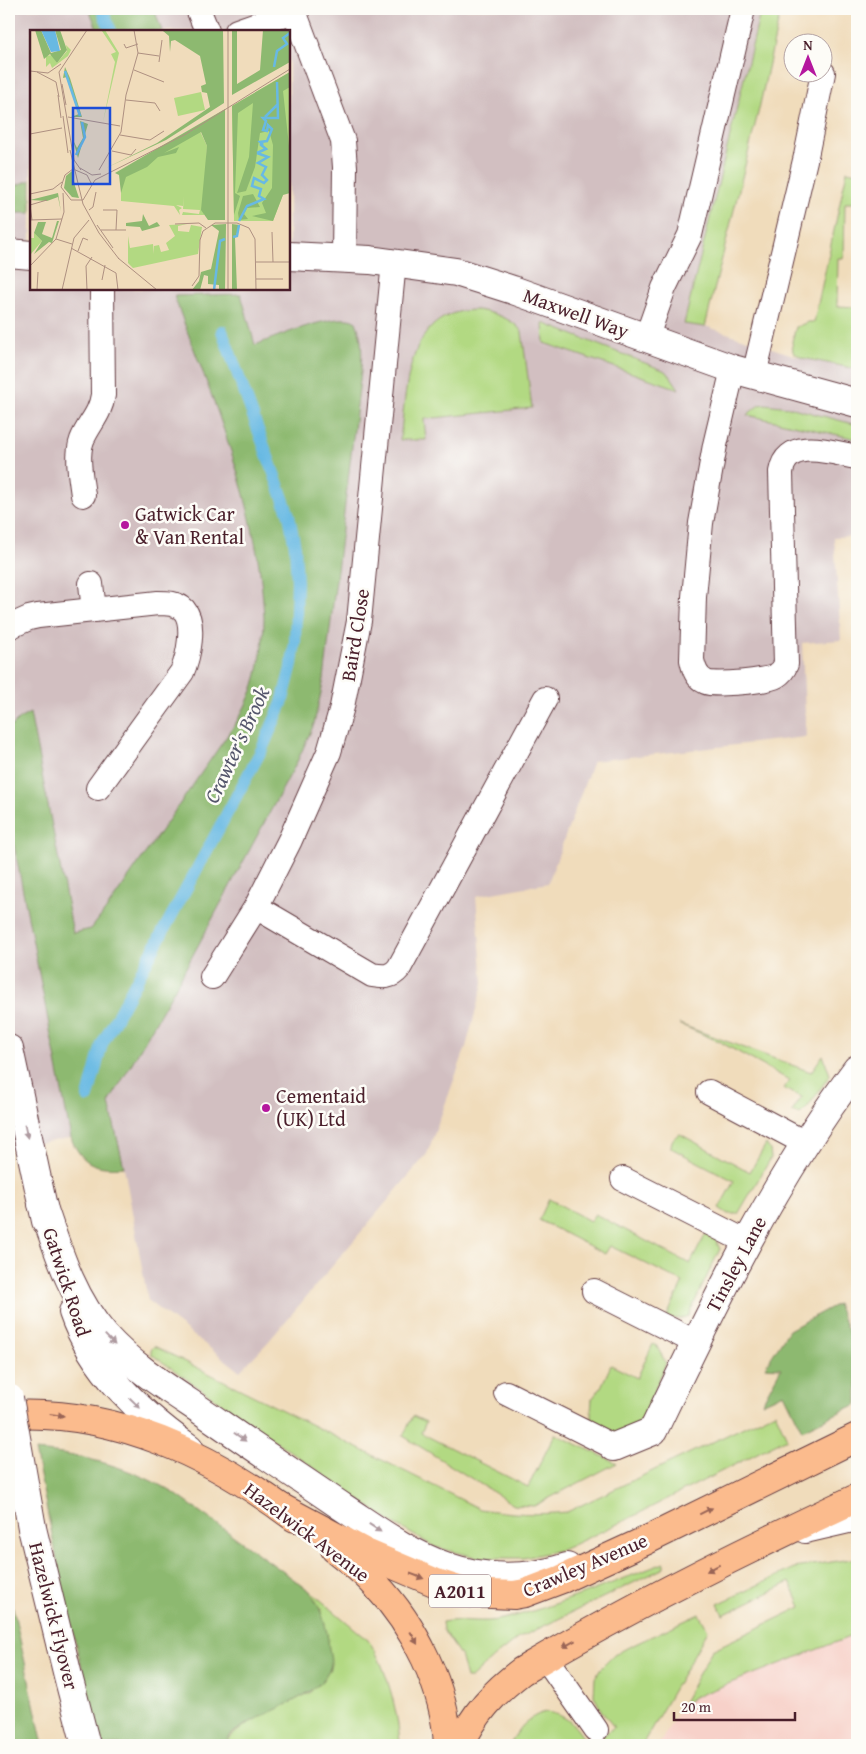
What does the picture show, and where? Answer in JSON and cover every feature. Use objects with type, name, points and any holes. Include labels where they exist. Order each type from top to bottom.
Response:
[{"type":"main road","name":"A2011","points":[[9,1415],[50,1414],[110,1424],[166,1442],[212,1464]]},
{"type":"main road","name":"Crawley Avenue","points":[[280,1507],[368,1554],[409,1573],[453,1589],[504,1596],[525,1593],[562,1579],[647,1540],[857,1436]]},
{"type":"main road","name":"Hazelwick Avenue","points":[[212,1464],[280,1507],[324,1540],[361,1571],[394,1607],[415,1639],[432,1677],[443,1710],[448,1745]]},
{"type":"main road","points":[[460,1745],[484,1704],[508,1682],[545,1657],[756,1546],[857,1498]]},
{"type":"street","name":"Maxwell Way","points":[[290,256],[394,262],[456,272],[743,372],[857,403]]},
{"type":"street","name":"Gatwick Road","points":[[9,1049],[42,1204],[73,1313],[84,1339],[97,1360],[118,1386],[151,1418],[212,1464]]},
{"type":"street","name":"Tinsley Lane","points":[[614,1447],[653,1431],[695,1342],[747,1242],[805,1143],[857,1069]]},
{"type":"street","points":[[42,1204],[64,1267],[78,1298],[105,1336],[125,1356],[258,1450],[397,1542],[430,1560],[459,1570],[492,1576],[521,1577],[547,1573],[647,1540]]},
{"type":"street","name":"Hazelwick Flyover","points":[[9,1398],[32,1528],[86,1745]]},
{"type":"lane","points":[[198,9],[207,30]]},
{"type":"lane","points":[[646,339],[661,294],[690,235],[743,9]]},
{"type":"lane","points":[[240,30],[294,10],[342,141],[345,167],[344,258]]},
{"type":"lane","points":[[821,82],[806,156],[743,372],[706,488],[696,570],[692,660],[694,671],[705,682],[762,680],[774,677],[784,668],[786,658],[781,472],[783,463],[790,455],[805,449],[857,457]]},
{"type":"lane","name":"Baird Close","points":[[212,977],[256,907],[290,840],[319,776],[336,731],[346,693],[359,621],[394,262]]},
{"type":"lane","points":[[83,495],[80,448],[84,436],[100,411],[103,394],[102,290]]},
{"type":"lane","points":[[91,584],[94,610]]},
{"type":"lane","points":[[9,627],[38,616],[158,603],[172,604],[183,609],[186,613],[190,630],[188,657],[179,678],[98,788]]},
{"type":"lane","points":[[256,907],[372,975],[384,977],[394,974],[545,699]]},
{"type":"lane","points":[[709,1092],[805,1143]]},
{"type":"lane","points":[[623,1179],[747,1242]]},
{"type":"lane","points":[[594,1291],[695,1342]]},
{"type":"lane","points":[[506,1393],[614,1447]]},
{"type":"lane","points":[[756,1546],[819,1526],[857,1519]]},
{"type":"lane","points":[[545,1657],[596,1730]]},
{"type":"shaded area","points":[[9,9],[781,9],[759,109],[705,326],[802,358],[857,369],[857,536],[834,537],[841,640],[802,643],[806,737],[593,761],[548,883],[476,896],[483,983],[466,1047],[427,1154],[268,1342],[240,1371],[148,1301],[124,1167],[109,1103],[70,1127],[71,1138],[9,1148]]},
{"type":"shaded area","points":[[857,1634],[857,1745],[659,1745],[678,1711],[692,1698]]},
{"type":"green space","points":[[89,9],[154,9],[162,30],[98,30]]},
{"type":"green space","points":[[761,9],[781,9],[759,109],[705,327],[684,324]]},
{"type":"green space","points":[[847,171],[857,173],[857,203],[845,203],[844,258],[838,258],[837,306],[857,307],[857,369],[802,358],[793,352],[792,341],[796,327],[808,322],[814,322]]},
{"type":"green space","points":[[30,180],[30,213],[9,213],[9,188]]},
{"type":"green space","points":[[241,294],[255,345],[306,326],[336,319],[348,319],[356,322],[360,334],[361,372],[324,679],[314,724],[297,762],[174,990],[109,1103],[124,1167],[98,1166],[85,1160],[71,1138],[9,819],[9,729],[19,719],[30,713],[73,933],[91,929],[236,723],[250,696],[258,671],[264,618],[261,576],[254,535],[232,454],[174,296]]},
{"type":"green space","points":[[477,310],[502,317],[514,323],[522,332],[532,408],[424,419],[426,440],[400,440],[408,376],[414,356],[423,338],[436,323],[453,313]]},
{"type":"green space","points":[[543,323],[663,370],[669,374],[679,389],[544,343]]},
{"type":"green space","points":[[759,405],[789,407],[857,425],[857,439],[747,415]]},
{"type":"green space","points":[[679,1024],[811,1072],[823,1055],[830,1075],[807,1108],[800,1114],[792,1112],[802,1097],[784,1089],[789,1080],[720,1042]]},
{"type":"green space","points":[[680,1134],[750,1172],[766,1144],[770,1150],[771,1158],[738,1214],[728,1214],[719,1208],[734,1181],[671,1148],[671,1143]]},
{"type":"green space","points":[[549,1199],[590,1221],[595,1214],[690,1264],[708,1230],[712,1232],[720,1249],[688,1316],[680,1319],[666,1318],[683,1282],[610,1246],[605,1254],[539,1220]]},
{"type":"green space","points":[[837,1304],[851,1338],[857,1336],[857,1404],[802,1430],[784,1393],[762,1403],[781,1368],[765,1367],[789,1330]]},
{"type":"green space","points":[[653,1344],[656,1345],[666,1363],[641,1423],[618,1435],[606,1433],[592,1425],[592,1399],[601,1387],[611,1365],[637,1378]]},
{"type":"green space","points":[[154,1346],[480,1509],[491,1511],[534,1514],[567,1512],[775,1412],[787,1438],[626,1520],[564,1549],[524,1558],[480,1558],[435,1547],[394,1524],[151,1354]]},
{"type":"green space","points":[[413,1416],[426,1422],[421,1433],[528,1487],[555,1434],[617,1463],[534,1506],[514,1505],[403,1436]]},
{"type":"green space","points":[[35,1451],[89,1459],[124,1469],[157,1484],[174,1493],[310,1591],[321,1612],[327,1633],[331,1664],[326,1676],[316,1687],[303,1696],[241,1727],[230,1736],[224,1745],[102,1745],[68,1614]]},
{"type":"green space","points":[[857,1558],[857,1634],[702,1694],[686,1702],[678,1711],[712,1650],[801,1607],[790,1582],[723,1615],[718,1604],[794,1568]]},
{"type":"green space","points":[[664,1563],[664,1568],[517,1639],[471,1678],[466,1678],[460,1655],[443,1630],[442,1622],[496,1620],[544,1608]]},
{"type":"green space","points":[[9,1589],[43,1745],[9,1745]]},
{"type":"green space","points":[[310,1591],[367,1639],[374,1649],[386,1675],[397,1719],[400,1745],[224,1745],[241,1728],[252,1721],[311,1692],[321,1610]]},
{"type":"green space","points":[[699,1614],[708,1630],[642,1745],[591,1745],[614,1727],[602,1712],[594,1696],[595,1678],[600,1669],[614,1655]]},
{"type":"green space","points":[[547,1712],[561,1716],[572,1723],[588,1745],[510,1745],[529,1720]]},
{"type":"waterway","name":"Crawter's Brook","points":[[102,9],[111,30]]},
{"type":"waterway","name":"Crawter's Brook","points":[[88,1097],[102,1044],[262,749],[282,703],[292,664],[295,642],[297,582],[295,547],[289,515],[222,331]]},
{"type":"place","name":"Gatwick Car & Van Rental","points":[[125,525]]},
{"type":"place","name":"Cementaid (UK) Ltd","points":[[266,1108]]}]
